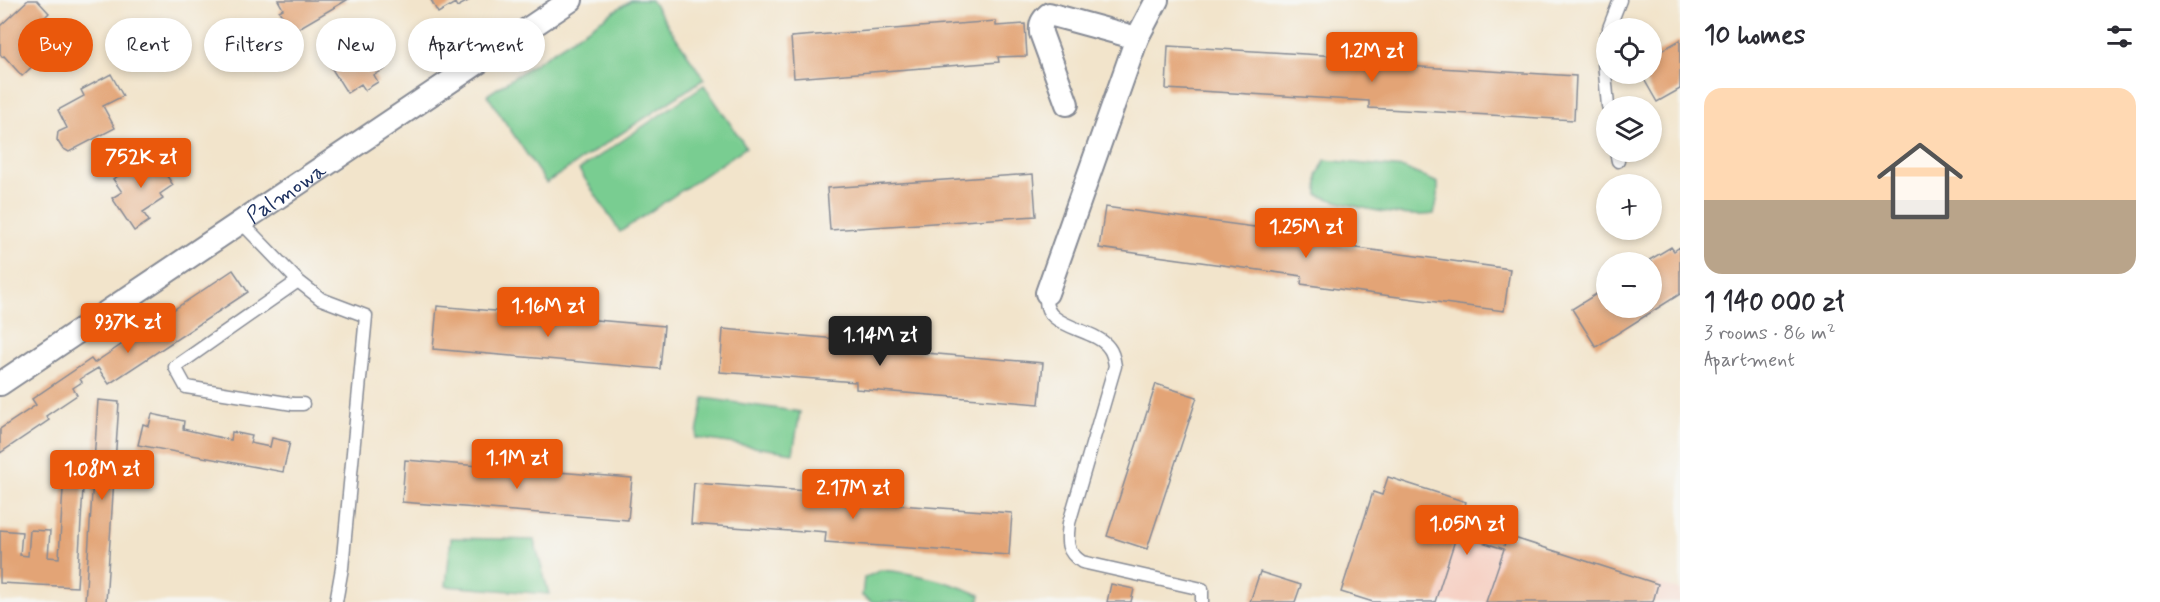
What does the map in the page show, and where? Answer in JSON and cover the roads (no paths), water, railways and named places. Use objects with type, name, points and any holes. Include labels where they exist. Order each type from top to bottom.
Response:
[{"type":"street","name":"Palmowa","points":[[0,384],[572,0]]},
{"type":"street","points":[[1047,292],[1137,38],[1157,0]]},
{"type":"street","points":[[1067,104],[1041,33],[1043,19],[1049,15],[1137,38]]},
{"type":"lane","points":[[1614,18],[1620,0]]},
{"type":"lane","points":[[241,222],[298,281],[321,299],[366,316],[342,568],[336,602]]},
{"type":"lane","points":[[298,281],[175,367],[186,387],[303,404]]},
{"type":"lane","points":[[1047,292],[1047,307],[1050,313],[1104,342],[1113,356],[1115,366],[1069,523],[1068,546],[1073,556],[1082,562],[1202,589],[1202,602]]}]
